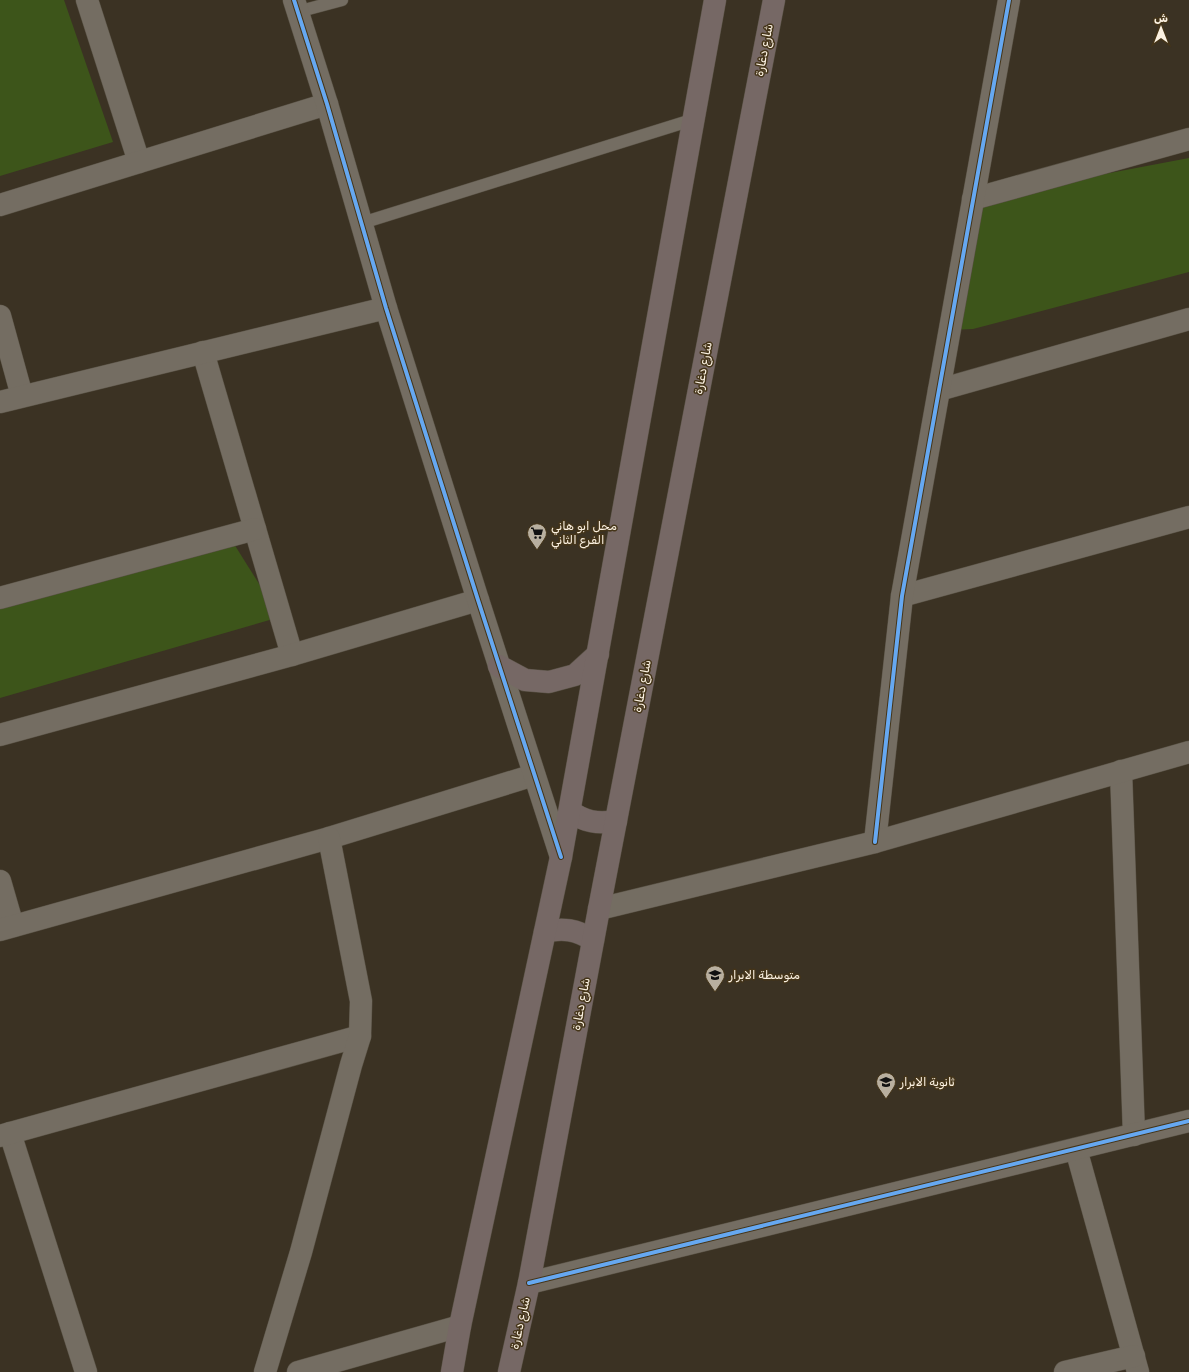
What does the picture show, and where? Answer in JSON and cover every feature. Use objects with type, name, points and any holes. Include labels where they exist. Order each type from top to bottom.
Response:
[{"type":"highway","points":[[452,1372],[460,1326],[570,811],[695,119],[715,0]]},
{"type":"highway","name":"شارع دغارة","points":[[509,1372],[529,1283],[593,940],[774,0]]},
{"type":"highway","points":[[499,666],[525,680],[549,682],[575,674],[598,654]]},
{"type":"highway","points":[[570,811],[578,817],[590,822],[604,823],[616,821]]},
{"type":"highway","points":[[545,932],[556,929],[569,930],[582,934],[593,940]]},
{"type":"street","points":[[87,0],[139,162]]},
{"type":"street","points":[[875,842],[902,596],[1009,0]]},
{"type":"street","points":[[296,6],[327,104],[386,308],[561,857]]},
{"type":"street","points":[[0,204],[327,104]]},
{"type":"street","points":[[973,199],[1189,139]]},
{"type":"street","points":[[0,402],[386,308]]},
{"type":"street","points":[[0,316],[22,396]]},
{"type":"street","points":[[939,390],[1189,319]]},
{"type":"street","points":[[203,352],[292,655]]},
{"type":"street","points":[[902,596],[1189,517]]},
{"type":"street","points":[[0,598],[254,529]]},
{"type":"street","points":[[0,735],[292,655],[478,600]]},
{"type":"street","points":[[599,909],[875,842],[1189,752]]},
{"type":"street","points":[[1121,771],[1134,1135]]},
{"type":"street","points":[[0,881],[6,928],[329,838],[534,775]]},
{"type":"street","points":[[265,1372],[301,1252],[360,1036],[361,1001],[329,838]]},
{"type":"street","points":[[86,1372],[5,1135],[360,1036]]},
{"type":"street","points":[[529,1283],[1189,1121]]},
{"type":"street","points":[[1065,1372],[1136,1364],[1076,1149]]},
{"type":"street","points":[[298,1372],[460,1326]]},
{"type":"lane","points":[[296,6],[342,0]]},
{"type":"lane","points":[[362,223],[695,119]]},
{"type":"green space","points":[[0,0],[64,0],[113,142],[0,176]]},
{"type":"green space","points":[[1189,158],[1189,272],[973,329],[950,330],[973,199]]},
{"type":"green space","points":[[229,536],[280,617],[0,698],[0,598]]},
{"type":"cycle path","points":[[294,0],[327,104],[386,308],[561,857]]},
{"type":"cycle path","points":[[875,842],[902,596],[1009,0]]},
{"type":"cycle path","points":[[529,1283],[1189,1121]]},
{"type":"place","name":"محل ابو هاني الفرع الثاني","points":[[537,550]]},
{"type":"place","name":"متوسطة الابرار","points":[[715,992]]},
{"type":"place","name":"ثانوية الابرار","points":[[886,1099]]}]
